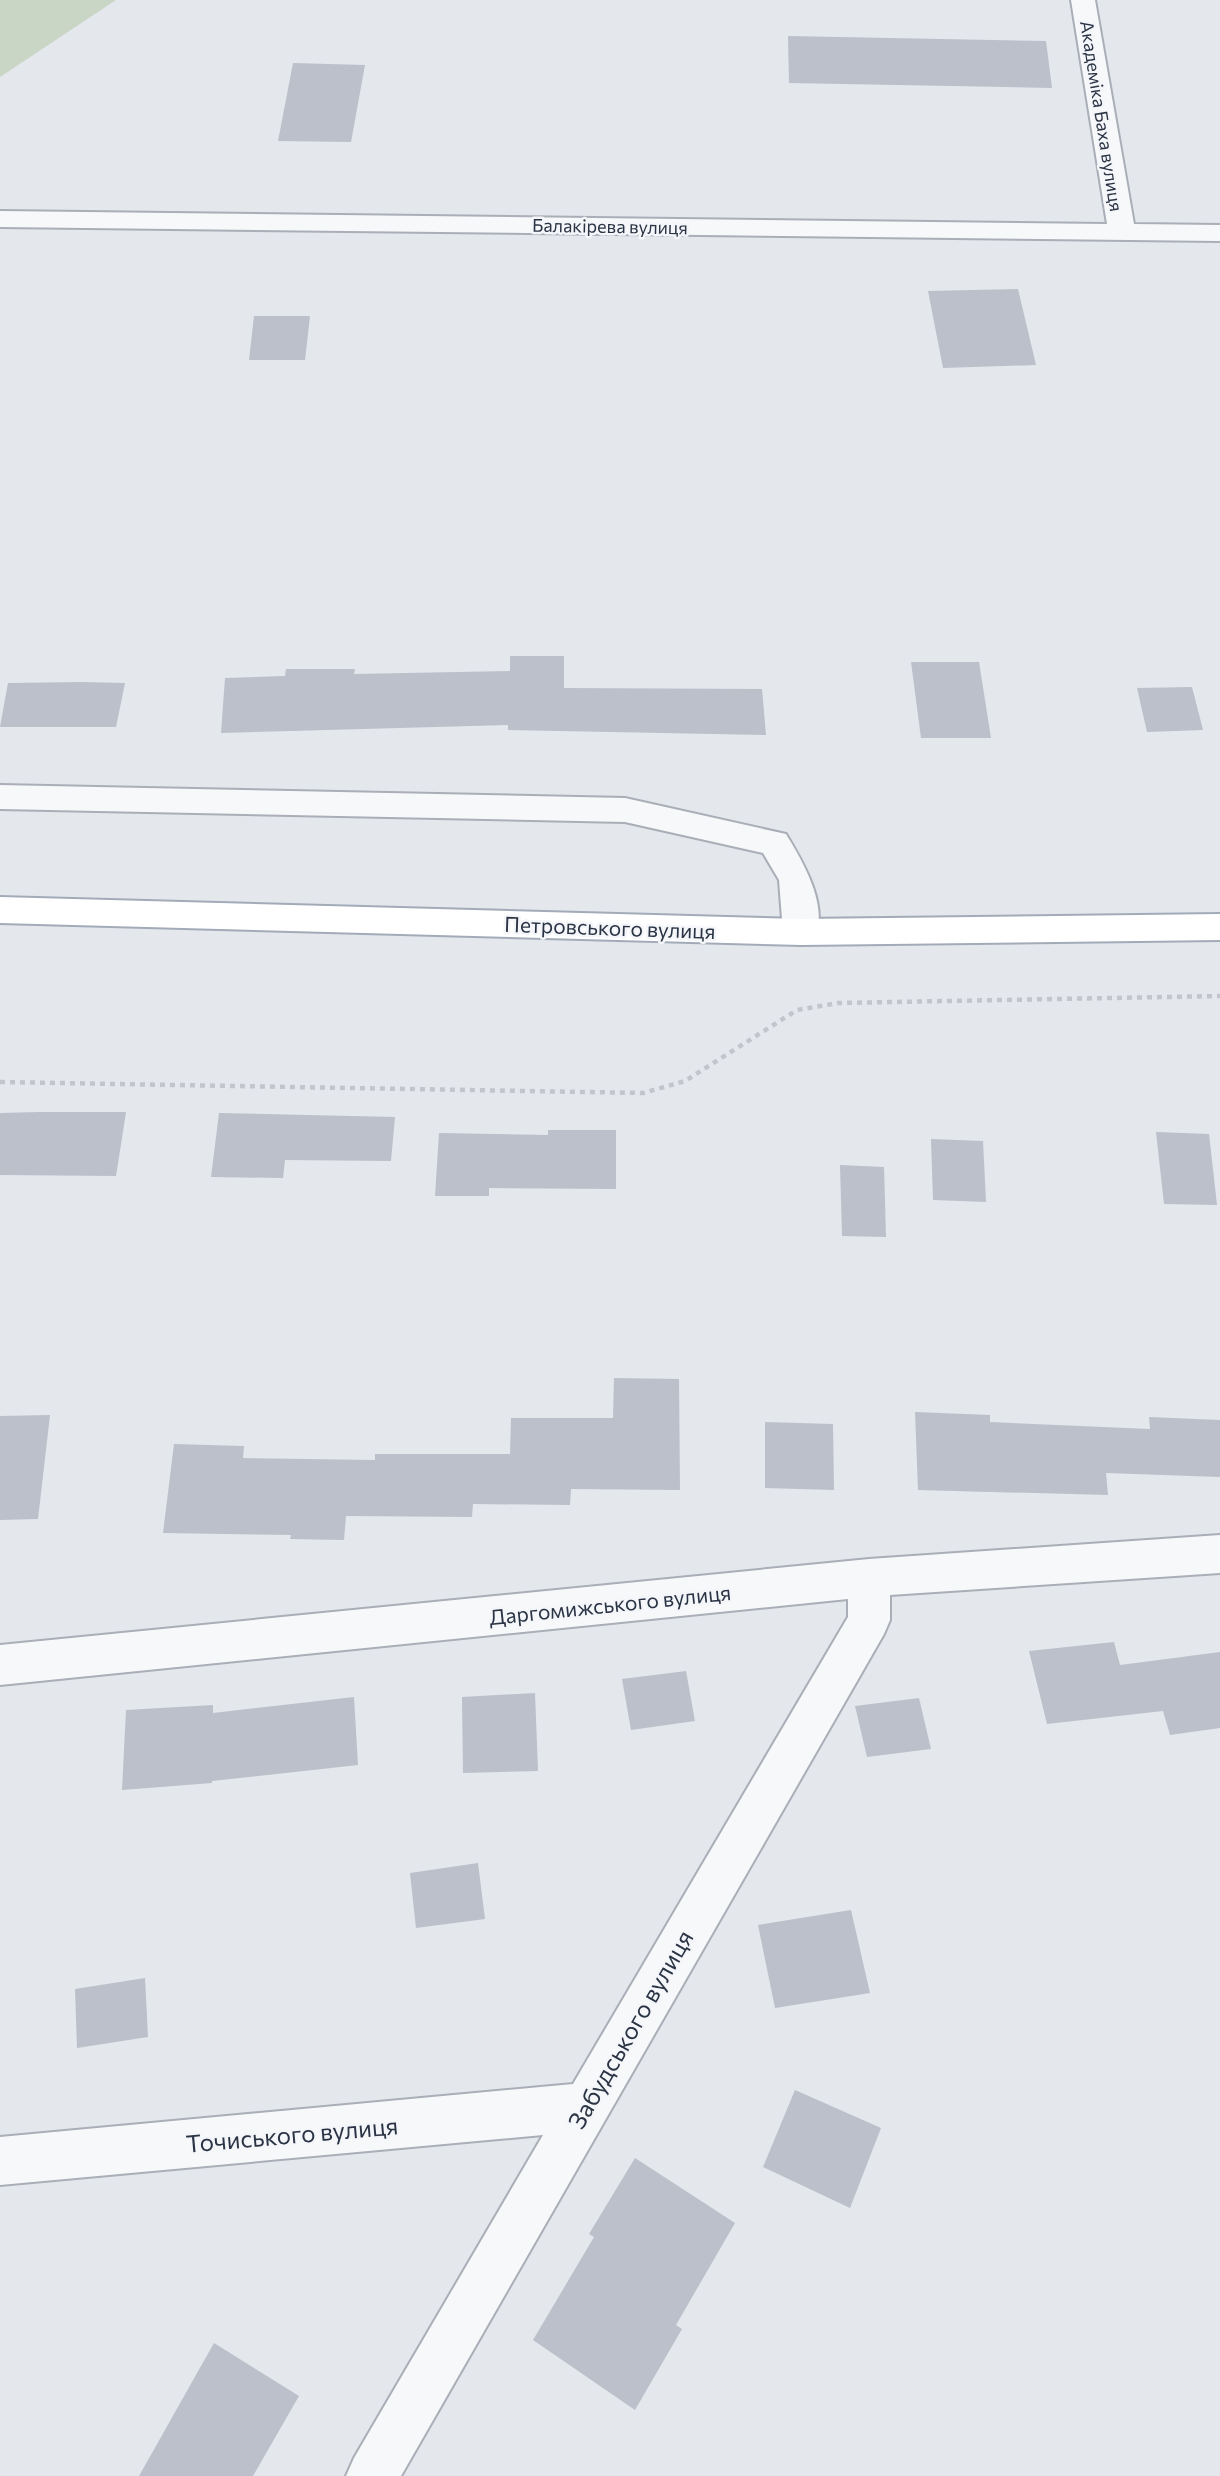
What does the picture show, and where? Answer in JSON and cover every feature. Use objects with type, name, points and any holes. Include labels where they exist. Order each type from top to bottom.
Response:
[{"type":"main road","name":"Петровського вулиця","points":[[0,910],[801,932],[1220,927]]},
{"type":"street","name":"Академіка Баха вулиця","points":[[1083,0],[1122,232]]},
{"type":"street","name":"Балакірева вулиця","points":[[0,219],[1220,233]]},
{"type":"street","points":[[0,797],[625,810],[774,843],[796,880],[801,932]]},
{"type":"street","name":"Даргомижського вулиця","points":[[0,1665],[869,1578],[1220,1555]]},
{"type":"street","name":"Забудського вулиця","points":[[372,2476],[869,1620],[869,1578]]},
{"type":"street","name":"Точиського вулиця","points":[[0,2161],[584,2107]]},
{"type":"path","points":[[0,1082],[642,1093],[685,1081],[797,1010],[838,1003],[1220,996]]},
{"type":"green space","points":[[0,0],[116,0],[0,77]]},
{"type":"building","points":[[788,36],[1046,41],[1052,88],[789,83]]},
{"type":"building","points":[[293,63],[365,65],[351,142],[278,141]]},
{"type":"building","points":[[1018,289],[1036,365],[943,368],[928,291]]},
{"type":"building","points":[[254,316],[310,316],[305,360],[249,360]]},
{"type":"building","points":[[510,656],[564,656],[564,688],[762,689],[766,735],[508,730],[508,725],[221,733],[225,678],[285,676],[286,669],[355,669],[354,674],[510,671]]},
{"type":"building","points":[[911,662],[979,662],[991,738],[921,738]]},
{"type":"building","points":[[8,683],[125,683],[116,727],[0,727]]},
{"type":"building","points":[[1192,687],[1203,730],[1147,732],[1137,688]]},
{"type":"building","points":[[126,1112],[116,1176],[0,1175],[0,1113]]},
{"type":"building","points":[[219,1113],[395,1117],[391,1161],[285,1160],[283,1178],[211,1177]]},
{"type":"building","points":[[548,1130],[616,1130],[616,1189],[489,1188],[489,1196],[435,1196],[439,1133],[548,1135]]},
{"type":"building","points":[[1156,1132],[1209,1134],[1217,1205],[1164,1204]]},
{"type":"building","points":[[931,1139],[983,1141],[986,1202],[933,1200]]},
{"type":"building","points":[[840,1165],[884,1167],[886,1237],[842,1236]]},
{"type":"building","points":[[614,1378],[679,1379],[680,1490],[571,1489],[570,1505],[473,1504],[472,1517],[346,1516],[344,1540],[290,1539],[291,1535],[163,1533],[174,1444],[244,1446],[243,1458],[375,1460],[375,1454],[510,1454],[511,1418],[613,1418]]},
{"type":"building","points":[[915,1412],[990,1415],[990,1422],[1150,1429],[1149,1417],[1220,1420],[1220,1477],[1106,1473],[1108,1495],[918,1490]]},
{"type":"building","points":[[50,1415],[38,1519],[0,1520],[0,1416]]},
{"type":"building","points":[[765,1422],[833,1424],[834,1490],[765,1488]]},
{"type":"building","points":[[1114,1642],[1120,1665],[1220,1652],[1220,1728],[1170,1735],[1163,1711],[1047,1724],[1029,1651]]},
{"type":"building","points":[[686,1671],[695,1721],[631,1730],[622,1679]]},
{"type":"building","points":[[535,1693],[538,1771],[463,1773],[462,1697]]},
{"type":"building","points":[[354,1697],[358,1765],[212,1783],[122,1790],[126,1710],[213,1705],[213,1713]]},
{"type":"building","points":[[919,1698],[931,1749],[867,1757],[855,1706]]},
{"type":"building","points":[[478,1863],[485,1919],[416,1928],[410,1873]]},
{"type":"building","points":[[851,1910],[870,1993],[775,2008],[758,1925]]},
{"type":"building","points":[[145,1978],[148,2037],[77,2048],[75,1989]]},
{"type":"building","points":[[795,2090],[881,2128],[850,2208],[763,2167]]},
{"type":"building","points":[[635,2158],[735,2223],[676,2325],[682,2329],[635,2410],[533,2340],[594,2237],[589,2234]]},
{"type":"building","points":[[214,2343],[299,2396],[253,2476],[139,2476]]}]
